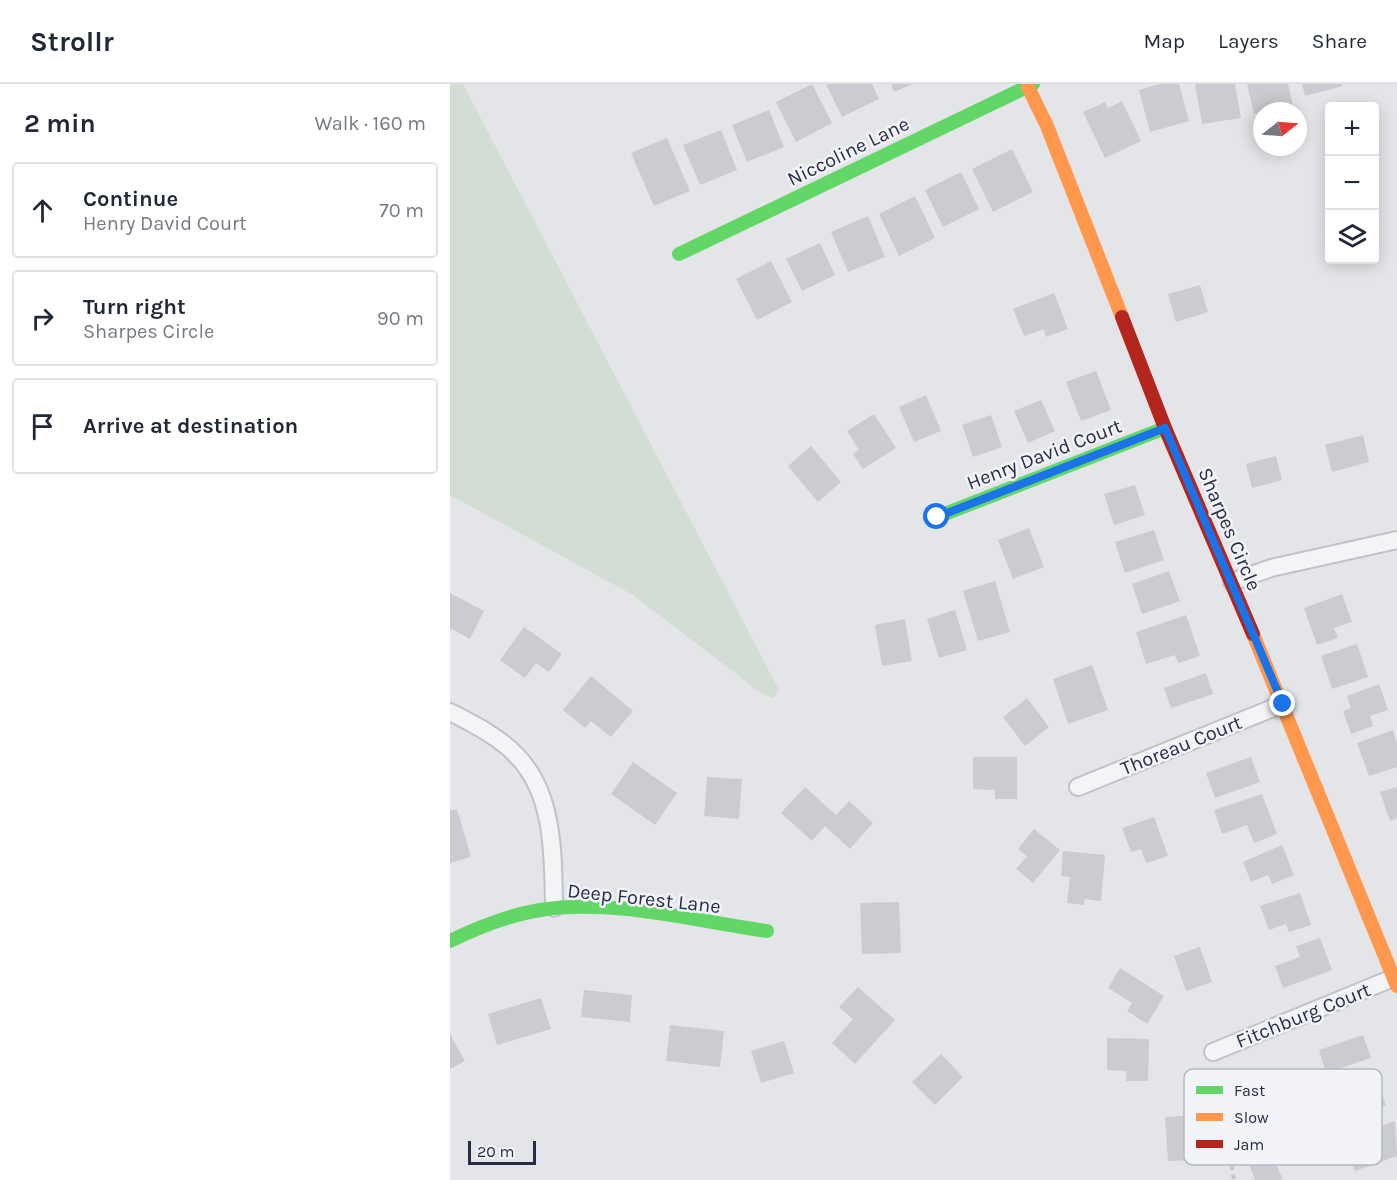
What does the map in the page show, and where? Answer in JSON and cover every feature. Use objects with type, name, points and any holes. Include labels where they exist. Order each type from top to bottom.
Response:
[{"type":"street","name":"Niccoline Lane","points":[[679,254],[1031,85]]},
{"type":"street","name":"Sharpes Circle","points":[[1031,85],[1165,428],[1283,704],[1395,982]]},
{"type":"street","name":"Henry David Court","points":[[937,517],[1165,428]]},
{"type":"street","points":[[1232,582],[1271,568],[1397,540]]},
{"type":"street","name":"Thoreau Court","points":[[1078,787],[1283,704]]},
{"type":"street","points":[[450,712],[487,732],[516,755],[529,773],[540,795],[549,825],[553,856],[554,908]]},
{"type":"street","name":"Deep Forest Lane","points":[[450,940],[516,916],[554,908],[600,909],[767,931]]},
{"type":"street","name":"Fitchburg Court","points":[[1213,1052],[1395,982]]},
{"type":"path","points":[[1232,1165],[1234,1180]]},
{"type":"shaded area","points":[[450,84],[463,84],[779,690],[773,698],[761,693],[633,595],[450,495]]},
{"type":"building","points":[[812,84],[832,123],[796,142],[776,102]]},
{"type":"building","points":[[826,84],[872,84],[879,99],[842,117]]},
{"type":"building","points":[[891,84],[913,84],[894,92]]},
{"type":"building","points":[[1159,84],[1179,84],[1189,121],[1150,132],[1139,90]]},
{"type":"building","points":[[1195,84],[1235,84],[1241,118],[1202,124]]},
{"type":"building","points":[[1247,84],[1288,84],[1292,102],[1253,102],[1253,110]]},
{"type":"building","points":[[1302,84],[1342,84],[1343,86],[1305,96]]},
{"type":"building","points":[[1122,101],[1141,141],[1105,158],[1083,112],[1105,102],[1108,108]]},
{"type":"building","points":[[769,110],[784,147],[747,162],[732,125]]},
{"type":"building","points":[[721,130],[737,170],[700,185],[683,145]]},
{"type":"building","points":[[667,138],[690,191],[654,206],[631,153]]},
{"type":"building","points":[[1012,149],[1033,192],[993,212],[972,169]]},
{"type":"building","points":[[961,172],[979,209],[943,227],[925,190]]},
{"type":"building","points":[[915,196],[935,238],[899,256],[879,214]]},
{"type":"building","points":[[868,216],[885,257],[848,272],[831,232]]},
{"type":"building","points":[[820,243],[835,275],[802,291],[786,259]]},
{"type":"building","points":[[771,261],[792,302],[757,320],[736,279]]},
{"type":"building","points":[[1200,285],[1208,312],[1176,322],[1168,294]]},
{"type":"building","points":[[1054,293],[1068,329],[1046,337],[1044,329],[1024,336],[1013,309]]},
{"type":"building","points":[[1096,371],[1111,410],[1081,421],[1066,382]]},
{"type":"building","points":[[926,395],[941,431],[914,442],[899,407]]},
{"type":"building","points":[[1041,400],[1055,431],[1028,443],[1014,411]]},
{"type":"building","points":[[874,414],[896,448],[863,469],[853,454],[859,450],[847,431]]},
{"type":"building","points":[[991,415],[1002,447],[973,457],[962,425]]},
{"type":"building","points":[[1363,435],[1369,462],[1332,472],[1325,445]]},
{"type":"building","points":[[811,446],[841,482],[818,502],[788,466]]},
{"type":"building","points":[[1276,456],[1282,480],[1252,488],[1246,464]]},
{"type":"building","points":[[1135,485],[1145,515],[1114,525],[1104,494]]},
{"type":"building","points":[[1029,528],[1044,567],[1013,579],[998,540]]},
{"type":"building","points":[[1154,530],[1164,560],[1125,573],[1115,542]]},
{"type":"building","points":[[1169,571],[1180,601],[1142,614],[1132,584]]},
{"type":"building","points":[[995,581],[1010,632],[978,641],[963,591]]},
{"type":"building","points":[[450,593],[484,611],[470,639],[450,628]]},
{"type":"building","points":[[1342,594],[1352,622],[1334,628],[1338,638],[1317,645],[1304,608]]},
{"type":"building","points":[[955,610],[967,650],[939,658],[927,619]]},
{"type":"building","points":[[1186,615],[1200,656],[1178,663],[1175,655],[1146,664],[1136,632]]},
{"type":"building","points":[[905,619],[912,661],[882,666],[875,625]]},
{"type":"building","points":[[524,627],[562,654],[549,672],[536,663],[525,678],[500,660]]},
{"type":"building","points":[[1357,644],[1368,677],[1332,689],[1321,656]]},
{"type":"building","points":[[1092,665],[1108,710],[1068,724],[1053,679]]},
{"type":"building","points":[[1206,673],[1213,694],[1171,708],[1164,688]]},
{"type":"building","points":[[591,676],[633,711],[611,737],[591,721],[585,728],[563,710]]},
{"type":"building","points":[[1379,684],[1388,710],[1370,716],[1373,726],[1351,734],[1343,711],[1351,708],[1347,696]]},
{"type":"building","points":[[1027,698],[1049,727],[1025,746],[1003,717]]},
{"type":"building","points":[[1393,730],[1397,744],[1397,767],[1369,776],[1357,743]]},
{"type":"building","points":[[973,757],[1017,757],[1017,799],[995,799],[995,790],[973,789]]},
{"type":"building","points":[[1251,757],[1260,782],[1215,798],[1206,773]]},
{"type":"building","points":[[633,762],[677,793],[655,825],[611,794]]},
{"type":"building","points":[[707,777],[742,779],[739,819],[704,816]]},
{"type":"building","points":[[805,787],[836,815],[849,801],[873,823],[850,849],[825,826],[812,841],[781,813]]},
{"type":"building","points":[[1397,787],[1397,818],[1390,821],[1380,792]]},
{"type":"building","points":[[1262,794],[1277,834],[1254,843],[1247,825],[1222,834],[1214,810]]},
{"type":"building","points":[[457,809],[471,857],[450,863],[450,811]]},
{"type":"building","points":[[1154,817],[1168,856],[1146,863],[1141,849],[1131,852],[1122,828]]},
{"type":"building","points":[[1034,829],[1060,850],[1033,883],[1016,869],[1027,856],[1018,849]]},
{"type":"building","points":[[1282,845],[1294,875],[1272,884],[1268,875],[1251,882],[1243,862]]},
{"type":"building","points":[[1063,851],[1105,855],[1101,901],[1085,899],[1084,905],[1067,903],[1070,877],[1061,876]]},
{"type":"building","points":[[1300,893],[1311,925],[1289,932],[1286,924],[1269,930],[1260,906]]},
{"type":"building","points":[[899,902],[901,953],[862,954],[860,903]]},
{"type":"building","points":[[1320,938],[1332,970],[1283,988],[1275,966],[1300,957],[1296,946]]},
{"type":"building","points":[[1200,947],[1212,982],[1186,991],[1174,956]]},
{"type":"building","points":[[1120,968],[1164,996],[1147,1024],[1127,1011],[1132,1003],[1108,988]]},
{"type":"building","points":[[858,987],[895,1020],[855,1064],[832,1043],[853,1019],[839,1007]]},
{"type":"building","points":[[584,990],[632,995],[630,1022],[581,1017]]},
{"type":"building","points":[[541,998],[551,1029],[497,1045],[488,1014]]},
{"type":"building","points":[[670,1025],[724,1031],[720,1067],[666,1061]]},
{"type":"building","points":[[450,1034],[465,1061],[450,1069]]},
{"type":"building","points":[[1363,1035],[1371,1058],[1338,1069],[1325,1069],[1319,1050]]},
{"type":"building","points":[[1107,1038],[1149,1039],[1148,1081],[1126,1081],[1126,1071],[1107,1070]]},
{"type":"building","points":[[784,1041],[794,1073],[761,1083],[751,1051]]},
{"type":"building","points":[[941,1054],[963,1077],[935,1105],[912,1082]]},
{"type":"building","points":[[1382,1094],[1386,1105],[1382,1106]]},
{"type":"building","points":[[1184,1116],[1184,1160],[1168,1161],[1165,1117]]},
{"type":"building","points":[[1395,1121],[1397,1156],[1382,1161],[1382,1126]]},
{"type":"building","points":[[1249,1165],[1277,1165],[1283,1180],[1255,1180]]},
{"type":"building","points":[[1353,1165],[1372,1165],[1355,1171]]},
{"type":"traffic: fast","points":[[679,254],[1033,84]]},
{"type":"traffic: fast","points":[[937,517],[1165,428]]},
{"type":"traffic: fast","points":[[450,941],[506,918],[540,910],[567,907],[654,912],[767,931]]},
{"type":"traffic: slow","points":[[1028,87],[1047,126],[1122,317]]},
{"type":"traffic: slow","points":[[1253,634],[1397,986]]},
{"type":"traffic: jam","points":[[1122,317],[1165,428],[1253,634]]},
{"type":"route","points":[[937,517],[1165,428],[1283,704]]}]
